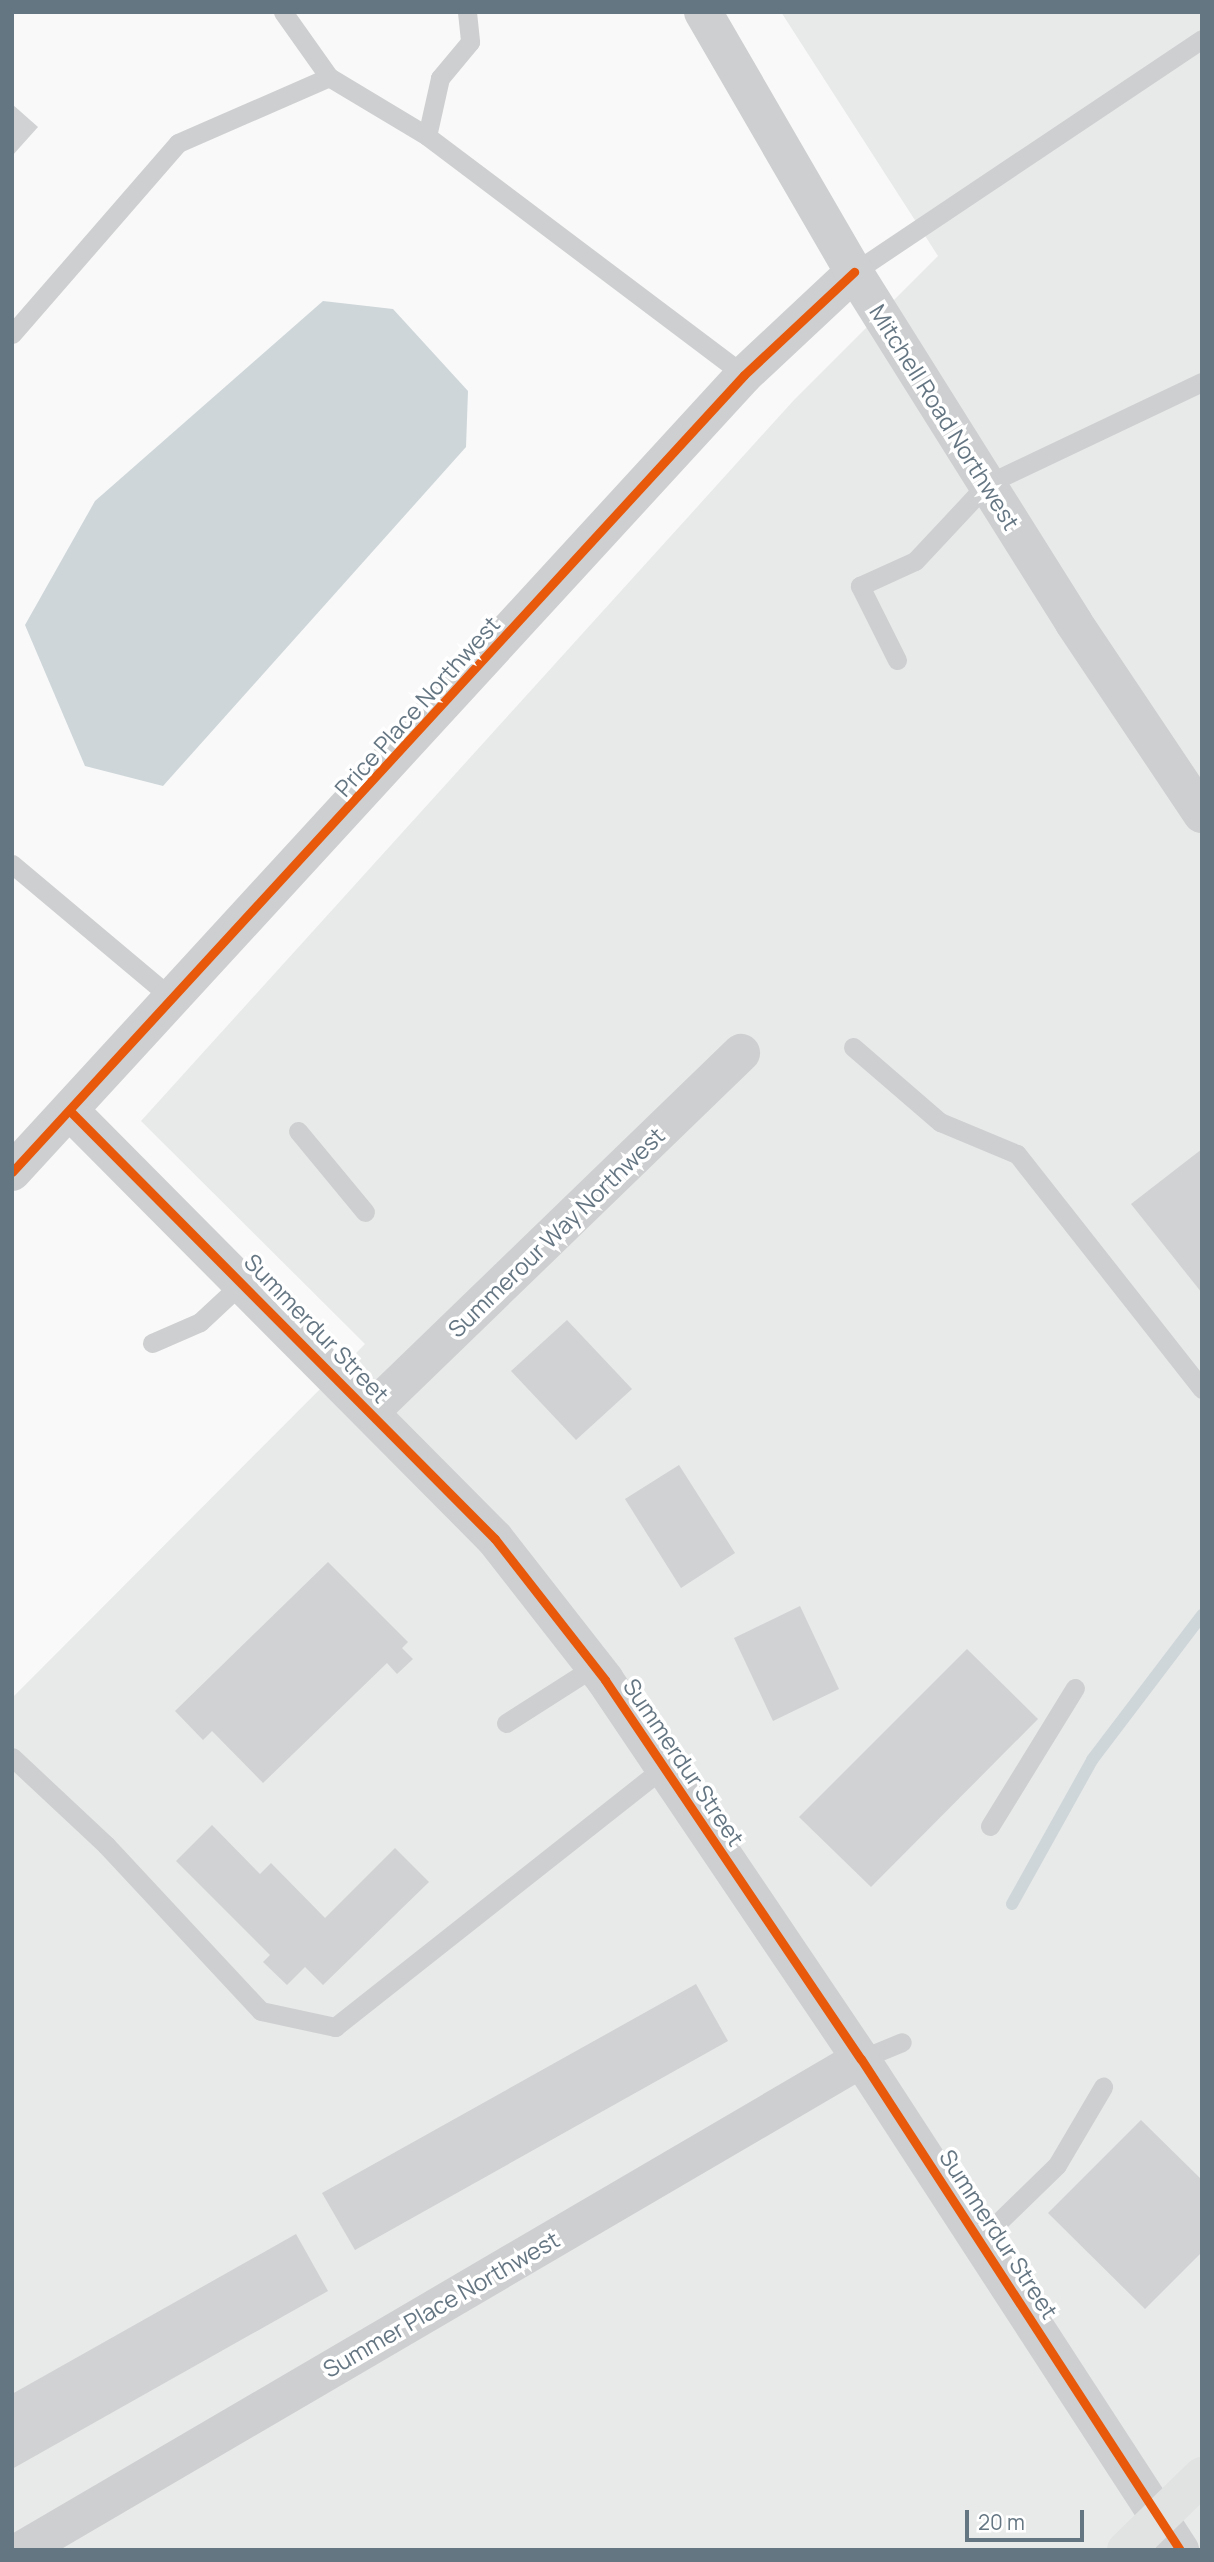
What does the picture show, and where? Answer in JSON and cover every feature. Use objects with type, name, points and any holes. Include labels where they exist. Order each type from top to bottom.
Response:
[{"type":"main road","points":[[1126,2550],[1202,2476]]},
{"type":"street","name":"Mitchell Road Northwest","points":[[703,12],[855,272],[987,484],[1202,814]]},
{"type":"street","name":"Price Place Northwest","points":[[12,1172],[72,1113],[175,1001],[744,375],[855,272]]},
{"type":"street","name":"Summerour Way Northwest","points":[[371,1411],[741,1052]]},
{"type":"street","name":"Summerdur Street","points":[[72,1113],[244,1281],[495,1539],[595,1666],[861,2059],[1180,2550]]},
{"type":"street","name":"Summer Place Northwest","points":[[22,2550],[861,2059]]},
{"type":"lane","points":[[283,12],[329,77],[427,136],[744,375]]},
{"type":"lane","points":[[427,136],[440,78],[470,43],[467,12]]},
{"type":"lane","points":[[855,272],[1202,39]]},
{"type":"lane","points":[[12,334],[178,143],[329,77]]},
{"type":"lane","points":[[897,660],[860,586],[915,561],[987,484],[1202,382]]},
{"type":"lane","points":[[12,864],[175,1001]]},
{"type":"lane","points":[[853,1047],[940,1122],[1017,1154],[1202,1389]]},
{"type":"lane","points":[[298,1131],[365,1212]]},
{"type":"lane","points":[[152,1343],[200,1322],[244,1281]]},
{"type":"lane","points":[[506,1723],[595,1666]]},
{"type":"lane","points":[[990,1826],[1075,1688]]},
{"type":"lane","points":[[12,1757],[106,1845],[261,2011],[335,2027],[664,1767]]},
{"type":"lane","points":[[861,2059],[902,2042]]},
{"type":"lane","points":[[980,2240],[1057,2165],[1103,2087]]},
{"type":"shaded area","points":[[781,12],[1202,12],[1202,2550],[12,2550],[12,1698],[365,1344],[141,1121],[794,400],[938,256]]},
{"type":"shaded area","points":[[323,301],[393,309],[468,391],[466,447],[163,786],[85,766],[25,625],[95,501]]},
{"type":"building","points":[[12,104],[38,127],[12,156]]},
{"type":"building","points":[[1202,1149],[1202,1293],[1131,1204]]},
{"type":"building","points":[[567,1320],[632,1389],[576,1440],[511,1371]]},
{"type":"building","points":[[679,1465],[735,1553],[681,1588],[625,1499]]},
{"type":"building","points":[[328,1562],[408,1642],[402,1648],[413,1659],[397,1674],[387,1663],[263,1783],[212,1731],[203,1740],[175,1711]]},
{"type":"building","points":[[800,1606],[839,1689],[773,1721],[734,1638]]},
{"type":"building","points":[[967,1649],[1038,1719],[871,1887],[799,1817]]},
{"type":"building","points":[[212,1825],[260,1874],[271,1863],[325,1918],[395,1848],[429,1882],[323,1985],[305,1967],[287,1985],[263,1962],[270,1955],[176,1861]]},
{"type":"building","points":[[696,1984],[728,2041],[355,2250],[322,2193]]},
{"type":"building","points":[[1141,2120],[1202,2180],[1202,2252],[1145,2309],[1048,2213]]},
{"type":"building","points":[[296,2234],[328,2291],[12,2469],[12,2394]]},
{"type":"waterway","points":[[1012,1904],[1092,1760],[1202,1615]]},
{"type":"cycle path","points":[[12,1172],[744,375],[854,272]]},
{"type":"cycle path","points":[[72,1113],[495,1539],[605,1680],[861,2059],[1180,2550]]}]
